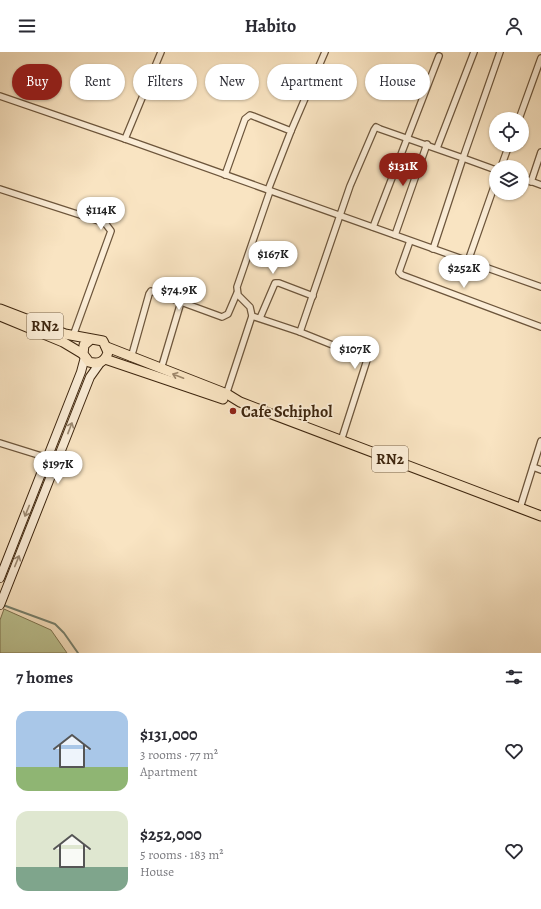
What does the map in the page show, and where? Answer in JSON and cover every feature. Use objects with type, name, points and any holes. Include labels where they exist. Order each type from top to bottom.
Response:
[{"type":"main road","name":"RN2","points":[[0,309],[72,336],[99,339],[108,347],[131,358],[161,369],[226,397]]},
{"type":"main road","name":"RN2","points":[[0,316],[63,342],[84,355],[89,362],[102,361],[226,397],[541,516]]},
{"type":"main road","name":"RN2","points":[[84,355],[84,345],[91,339]]},
{"type":"main road","points":[[102,361],[108,352],[108,347]]},
{"type":"street","points":[[125,139],[161,52]]},
{"type":"street","points":[[131,358],[149,294],[153,292],[222,317],[228,314],[237,293],[269,190],[291,131],[325,52]]},
{"type":"street","points":[[437,148],[474,52]]},
{"type":"street","points":[[434,249],[463,158],[500,52]]},
{"type":"street","points":[[373,227],[440,56]]},
{"type":"street","points":[[522,112],[541,58]]},
{"type":"street","points":[[0,96],[541,286]]},
{"type":"street","points":[[225,175],[245,119],[248,116],[252,116],[291,131]]},
{"type":"street","points":[[300,332],[361,157],[376,128],[427,144],[489,167]]},
{"type":"street","points":[[395,235],[427,144]]},
{"type":"street","points":[[541,152],[531,182],[541,185]]},
{"type":"street","points":[[0,189],[106,223],[110,228],[111,231],[72,336]]},
{"type":"street","points":[[468,261],[489,200]]},
{"type":"street","points":[[410,241],[400,272],[402,275],[541,326]]},
{"type":"street","points":[[260,318],[275,283],[313,296]]},
{"type":"street","points":[[226,397],[252,316],[250,307],[237,293]]},
{"type":"street","points":[[161,369],[182,302]]},
{"type":"street","points":[[252,316],[300,332],[367,360],[341,440]]},
{"type":"street","points":[[0,578],[81,372],[84,355]]},
{"type":"street","points":[[2,596],[90,377],[102,361]]},
{"type":"street","points":[[520,508],[541,441]]},
{"type":"street","points":[[0,443],[48,458]]},
{"type":"street","points":[[533,467],[541,470]]},
{"type":"green space","points":[[4,609],[51,630],[67,653],[0,653],[0,620]]},
{"type":"waterway","points":[[3,605],[55,624],[64,633],[78,653]]},
{"type":"place","name":"Cafe Schiphol","points":[[233,411]]}]
